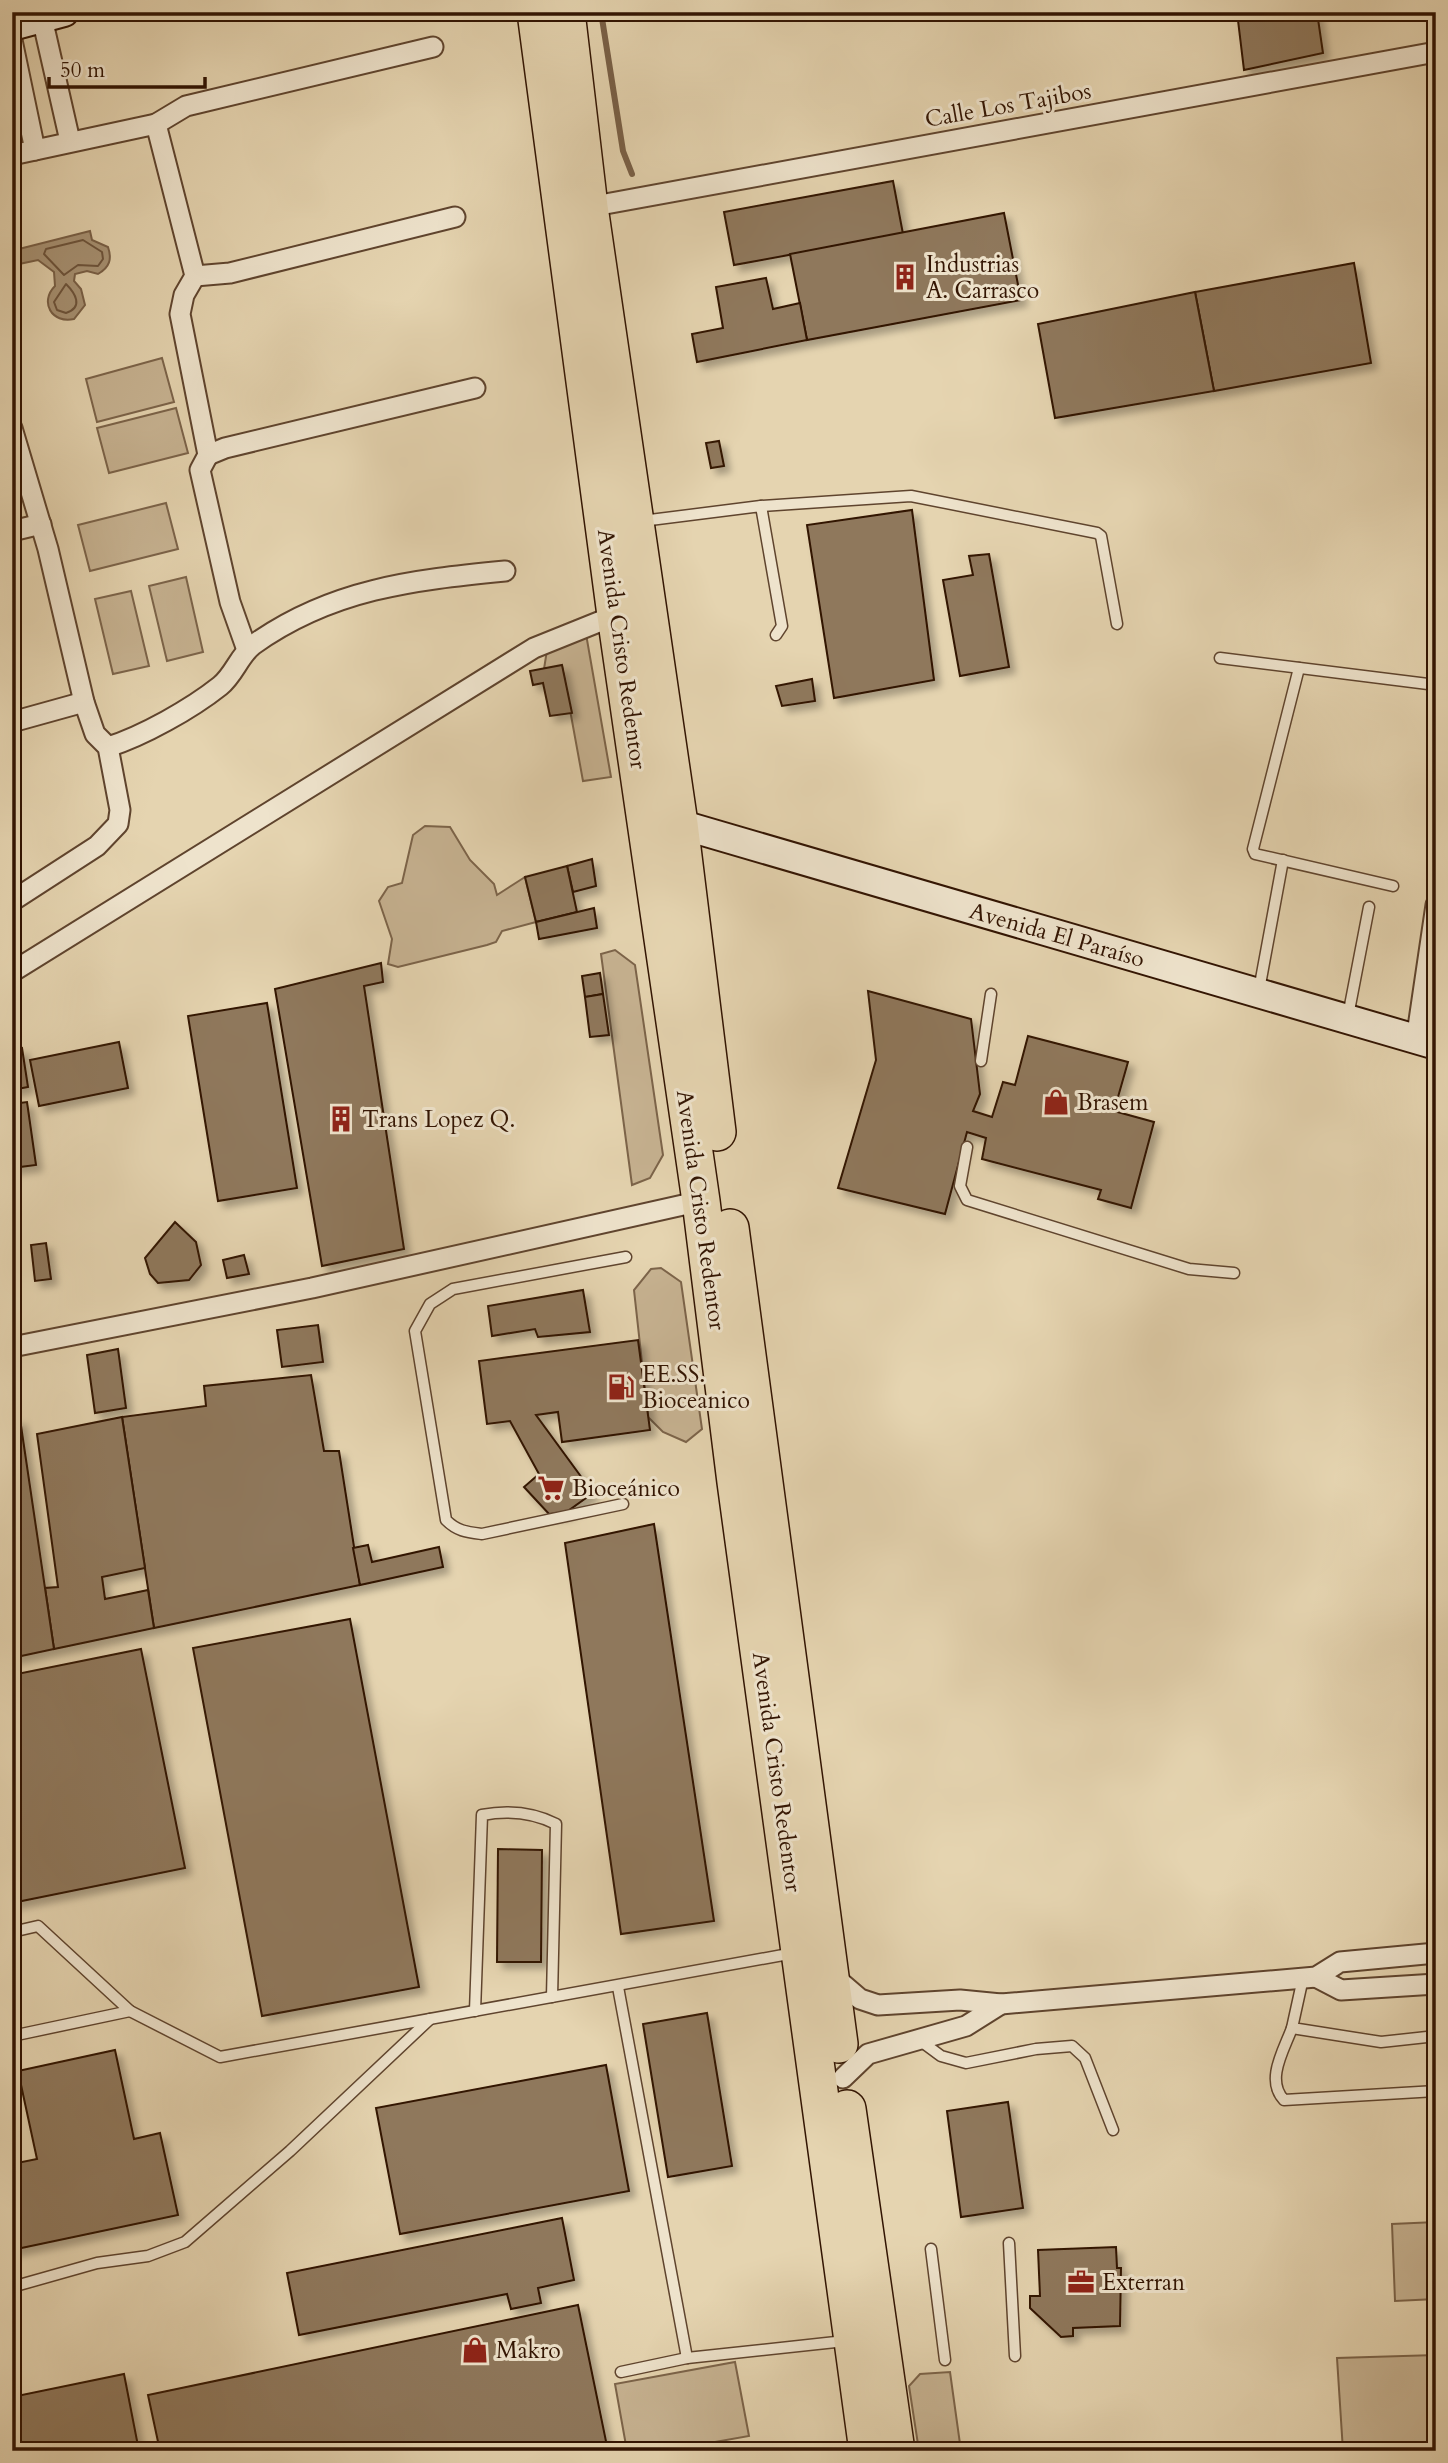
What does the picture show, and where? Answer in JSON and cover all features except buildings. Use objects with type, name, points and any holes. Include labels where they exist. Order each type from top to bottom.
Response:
[{"type":"highway","name":"Avenida Cristo Redentor","points":[[536,12],[616,615],[701,1201],[736,1482],[868,2451]]},
{"type":"highway","name":"Avenida Cristo Redentor","points":[[566,12],[589,207],[679,824],[690,933],[843,2078],[896,2451]]},
{"type":"street","points":[[12,26],[53,15],[70,141]]},
{"type":"street","points":[[12,40],[35,150]]},
{"type":"street","points":[[12,155],[156,124],[186,106],[432,47]]},
{"type":"street","name":"Calle Los Tajibos","points":[[589,207],[1436,52]]},
{"type":"street","points":[[156,124],[195,276],[184,295],[180,314],[208,455],[200,470],[230,602],[247,650]]},
{"type":"street","points":[[195,276],[230,273],[456,217]]},
{"type":"street","points":[[208,455],[225,448],[475,387]]},
{"type":"street","points":[[12,428],[41,524],[84,702],[95,734],[108,747],[120,810],[118,824],[97,846],[12,901]]},
{"type":"street","points":[[12,531],[41,524]]},
{"type":"street","points":[[108,747],[127,741],[222,685],[247,650],[333,600],[432,579],[505,571]]},
{"type":"street","points":[[12,972],[534,648],[616,615]]},
{"type":"street","points":[[12,722],[84,702]]},
{"type":"street","name":"Avenida El Paraíso","points":[[679,824],[1426,1043]]},
{"type":"street","points":[[1426,1043],[1436,905]]},
{"type":"street","points":[[12,1347],[312,1288],[701,1201]]},
{"type":"street","points":[[831,1974],[860,1999],[878,2005],[960,2000],[1001,2004],[1309,1978],[1340,1962],[1436,1953]]},
{"type":"street","points":[[1309,1978],[1341,1990],[1436,1984]]},
{"type":"street","points":[[843,2078],[867,2054],[966,2026],[1001,2004]]},
{"type":"lane","points":[[635,522],[761,506],[911,496],[1097,533],[1101,536],[1117,624]]},
{"type":"lane","points":[[761,506],[782,626],[776,635]]},
{"type":"lane","points":[[1220,658],[1436,685]]},
{"type":"lane","points":[[1299,668],[1253,849],[1257,856],[1393,886]]},
{"type":"lane","points":[[1258,994],[1283,860]]},
{"type":"lane","points":[[1347,1020],[1369,907]]},
{"type":"lane","points":[[981,1060],[991,995]]},
{"type":"lane","points":[[967,1147],[960,1186],[967,1200],[1189,1269],[1234,1273]]},
{"type":"lane","points":[[623,1504],[482,1534],[463,1532],[453,1527],[446,1520],[415,1331],[430,1304],[453,1289],[626,1257]]},
{"type":"lane","points":[[475,2011],[482,1815],[502,1811],[539,1816],[556,1824],[552,1997]]},
{"type":"lane","points":[[12,1932],[38,1926],[130,2011],[220,2057],[802,1952]]},
{"type":"lane","points":[[1309,1978],[1274,2078],[1277,2092],[1284,2100],[1436,2091]]},
{"type":"lane","points":[[618,1987],[687,2358]]},
{"type":"lane","points":[[12,2036],[130,2011]]},
{"type":"lane","points":[[12,2287],[97,2263],[148,2256],[185,2242],[290,2151],[430,2019]]},
{"type":"lane","points":[[1292,2028],[1381,2042],[1436,2036]]},
{"type":"lane","points":[[917,2039],[941,2056],[966,2063],[1037,2049],[1072,2046],[1085,2058],[1113,2130]]},
{"type":"lane","points":[[1009,2243],[1015,2356]]},
{"type":"lane","points":[[931,2249],[945,2360]]},
{"type":"lane","points":[[621,2372],[687,2358],[852,2340]]},
{"type":"shaded area","points":[[162,358],[174,402],[97,422],[86,379]]},
{"type":"shaded area","points":[[176,408],[188,453],[109,473],[97,428]]},
{"type":"shaded area","points":[[166,503],[178,549],[90,571],[78,525]]},
{"type":"shaded area","points":[[186,577],[203,652],[167,661],[149,586]]},
{"type":"shaded area","points":[[131,591],[149,666],[113,674],[95,599]]},
{"type":"shaded area","points":[[586,634],[611,777],[583,781],[562,666],[544,669],[547,650]]},
{"type":"shaded area","points":[[425,826],[450,827],[470,860],[494,884],[497,895],[525,877],[536,922],[502,931],[496,942],[487,945],[398,967],[388,964],[392,939],[379,901],[388,887],[402,883],[413,835]]},
{"type":"shaded area","points":[[615,950],[635,965],[663,1155],[650,1178],[632,1185],[601,954]]},
{"type":"shaded area","points":[[661,1268],[681,1282],[702,1429],[686,1442],[663,1432],[648,1417],[634,1290],[651,1269]]},
{"type":"shaded area","points":[[1436,2222],[1436,2299],[1395,2301],[1392,2224]]},
{"type":"shaded area","points":[[1436,2355],[1436,2451],[1343,2451],[1337,2358]]},
{"type":"shaded area","points":[[735,2362],[749,2436],[664,2451],[627,2451],[615,2384]]},
{"type":"shaded area","points":[[950,2372],[961,2451],[919,2451],[909,2386],[920,2374]]},
{"type":"water","points":[[90,231],[92,240],[108,247],[109,262],[98,274],[87,271],[75,274],[74,281],[81,289],[85,305],[74,319],[66,320],[54,315],[48,305],[50,292],[55,286],[54,272],[38,260],[19,264],[15,250]]},
{"type":"waterway","points":[[601,12],[623,151],[632,174]]},
{"type":"place","name":"Industrias A. Carrasco","points":[[905,277]]},
{"type":"place","name":"Brasem","points":[[1056,1102]]},
{"type":"place","name":"Trans Lopez Q.","points":[[341,1119]]},
{"type":"place","name":"EE.SS. Bioceanico","points":[[621,1387]]},
{"type":"place","name":"Bioceánico","points":[[551,1488]]},
{"type":"place","name":"Exterran","points":[[1081,2282]]},
{"type":"place","name":"Makro","points":[[475,2350]]}]
